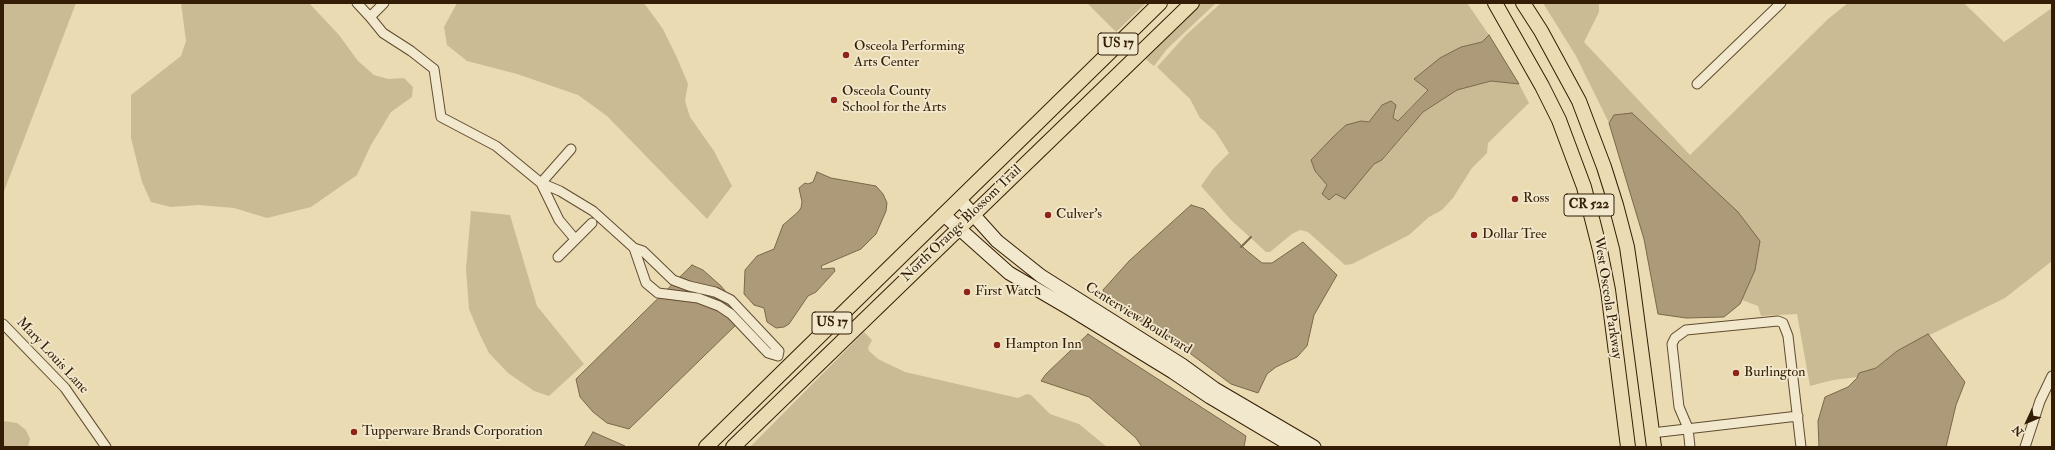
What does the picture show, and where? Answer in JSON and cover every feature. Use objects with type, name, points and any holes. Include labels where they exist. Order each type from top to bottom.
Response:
[{"type":"main road","name":"North Orange Blossom Trail","points":[[706,447],[1160,3]]},
{"type":"main road","name":"North Orange Blossom Trail","points":[[733,447],[1192,3]]},
{"type":"main road","name":"West Osceola Parkway","points":[[1495,3],[1524,50],[1546,92],[1571,151],[1584,187],[1600,250],[1608,290],[1628,447]]},
{"type":"main road","name":"West Osceola Parkway","points":[[1523,3],[1558,61],[1578,101],[1604,167],[1614,199],[1627,247],[1654,447]]},
{"type":"main road","points":[[776,404],[785,386],[784,370]]},
{"type":"street","points":[[357,3],[382,33],[411,50],[434,69],[441,117],[496,146],[541,183],[560,191],[593,211],[634,248],[643,251],[677,282],[715,292],[731,300],[779,351],[778,356],[768,353],[731,314],[719,306],[698,298],[658,293],[646,283],[634,248]]},
{"type":"street","points":[[370,17],[384,3]]},
{"type":"street","points":[[1697,84],[1781,3]]},
{"type":"street","points":[[541,183],[571,149]]},
{"type":"street","points":[[541,183],[560,220],[575,239]]},
{"type":"street","name":"Centerview Boulevard","points":[[960,200],[1010,252],[1041,276],[1070,302],[1210,398],[1294,447]]},
{"type":"street","name":"Centerview Boulevard","points":[[944,215],[1009,273],[1070,302],[1182,365],[1216,389],[1314,447]]},
{"type":"street","points":[[558,256],[592,223]]},
{"type":"street","points":[[644,275],[651,266],[659,266]]},
{"type":"street","points":[[673,294],[679,288],[677,282]]},
{"type":"street","points":[[1690,447],[1688,428],[1679,406],[1672,344],[1675,338],[1686,330],[1778,321],[1783,323],[1788,336],[1801,447]]},
{"type":"street","name":"Mary Louis Lane","points":[[3,324],[65,388],[106,447]]},
{"type":"street","points":[[2026,447],[2040,401],[2052,376]]},
{"type":"street","points":[[1652,433],[1798,416]]},
{"type":"shaded area","points":[[3,3],[76,3],[3,194]]},
{"type":"shaded area","points":[[181,3],[309,3],[339,35],[358,61],[374,75],[388,79],[404,78],[413,87],[412,97],[391,112],[371,145],[357,175],[311,207],[267,218],[234,208],[198,205],[171,207],[151,202],[142,182],[131,138],[131,95],[181,56],[186,41]]},
{"type":"shaded area","points":[[457,3],[644,3],[663,29],[688,84],[685,101],[690,117],[714,151],[732,186],[707,219],[607,116],[578,95],[517,74],[467,61],[447,45],[444,27]]},
{"type":"shaded area","points":[[1087,3],[1146,3],[1116,32]]},
{"type":"shaded area","points":[[1202,3],[1216,3],[1167,49],[1154,66],[1150,63],[1143,56]]},
{"type":"shaded area","points":[[1221,3],[1467,3],[1489,35],[1482,42],[1461,47],[1414,79],[1428,89],[1398,121],[1393,118],[1396,111],[1391,101],[1382,105],[1369,122],[1361,121],[1315,171],[1336,194],[1374,164],[1383,160],[1423,112],[1457,90],[1491,81],[1519,84],[1529,103],[1488,143],[1487,153],[1472,168],[1453,198],[1442,210],[1429,217],[1409,235],[1352,264],[1345,265],[1308,232],[1300,230],[1292,234],[1270,252],[1266,252],[1231,220],[1201,186],[1213,169],[1229,153],[1215,131],[1200,118],[1190,99],[1157,67],[1186,35]]},
{"type":"shaded area","points":[[1543,3],[1599,3],[1599,12],[1584,42],[1690,155],[1828,19],[1848,3],[1964,3],[2004,42],[2052,8],[2052,261],[2005,298],[1897,351],[1876,368],[1859,373],[1858,377],[1833,380],[1810,386],[1797,314],[1761,316],[1758,306],[1742,300],[1755,270],[1615,115],[1609,123],[1576,56]]},
{"type":"shaded area","points":[[1489,35],[1519,84],[1491,81],[1457,90],[1423,112],[1382,160],[1374,164],[1345,199],[1336,194],[1329,200],[1322,194],[1327,185],[1315,171],[1311,160],[1333,137],[1346,125],[1361,121],[1369,122],[1382,105],[1391,101],[1396,105],[1393,118],[1398,121],[1428,90],[1414,79],[1440,58],[1461,47],[1482,42]]},
{"type":"shaded area","points":[[1632,113],[1738,212],[1760,241],[1755,270],[1740,304],[1724,317],[1686,318],[1658,314],[1644,239],[1609,123],[1614,115]]},
{"type":"shaded area","points":[[817,172],[831,178],[876,186],[883,194],[887,203],[886,211],[876,234],[861,249],[821,266],[822,269],[834,268],[835,271],[816,292],[808,296],[789,324],[784,327],[776,328],[767,322],[764,308],[754,305],[744,294],[745,270],[757,256],[774,249],[783,225],[801,208],[802,202],[799,188],[805,183],[808,184],[813,182]]},
{"type":"shaded area","points":[[1191,205],[1204,209],[1246,250],[1262,263],[1272,263],[1303,242],[1337,275],[1314,315],[1307,346],[1297,357],[1276,367],[1267,374],[1258,393],[1231,384],[1175,342],[1122,310],[1105,296],[1103,290],[1129,261]]},
{"type":"shaded area","points":[[471,211],[510,215],[537,306],[584,364],[549,396],[534,391],[508,373],[489,353],[469,309],[466,269]]},
{"type":"shaded area","points":[[692,265],[703,270],[721,286],[737,305],[739,322],[629,429],[607,423],[593,412],[580,397],[576,379]]},
{"type":"shaded area","points":[[864,332],[872,340],[868,348],[869,351],[878,359],[905,372],[1018,398],[1027,394],[1031,395],[1050,414],[1079,424],[1107,447],[750,447]]},
{"type":"shaded area","points":[[1088,334],[1246,436],[1244,447],[1142,447],[1136,438],[1089,397],[1041,381],[1046,374]]},
{"type":"shaded area","points":[[1928,334],[1965,382],[1956,405],[1946,447],[1819,447],[1818,421],[1825,397],[1848,387],[1857,378],[1859,373],[1876,368],[1897,351]]},
{"type":"shaded area","points":[[3,421],[17,423],[26,430],[30,439],[28,447],[3,447]]},
{"type":"shaded area","points":[[593,432],[625,446],[626,447],[584,447]]},
{"type":"waterway","points":[[1241,247],[1251,237]]},
{"type":"place","name":"Osceola Performing Arts Center","points":[[846,55]]},
{"type":"place","name":"Osceola County School for the Arts","points":[[834,100]]},
{"type":"place","name":"Ross","points":[[1515,199]]},
{"type":"place","name":"Culver's","points":[[1048,215]]},
{"type":"place","name":"Dollar Tree","points":[[1474,235]]},
{"type":"place","name":"First Watch","points":[[967,292]]},
{"type":"place","name":"Hampton Inn","points":[[997,345]]},
{"type":"place","name":"Burlington","points":[[1736,373]]},
{"type":"place","name":"Tupperware Brands Corporation","points":[[354,432]]}]
